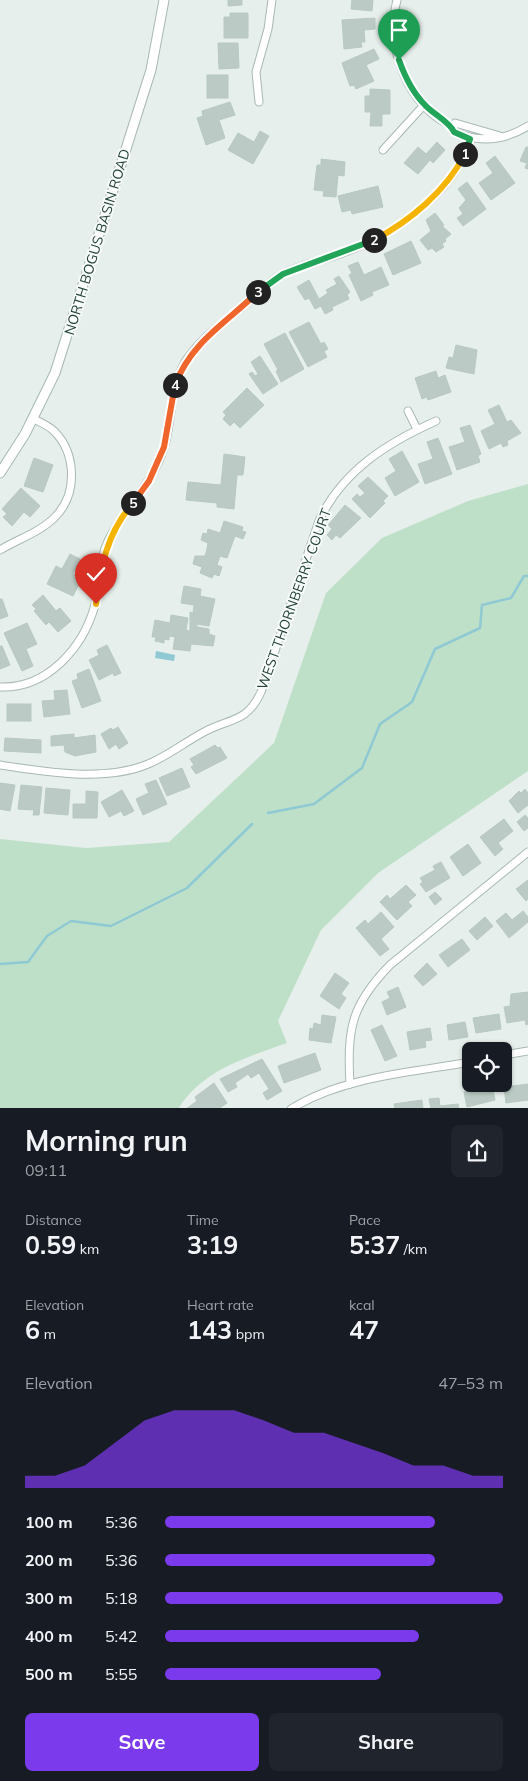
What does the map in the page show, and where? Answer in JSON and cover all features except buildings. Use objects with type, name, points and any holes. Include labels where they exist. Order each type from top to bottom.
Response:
[{"type":"street","name":"NORTH BOGUS BASIN ROAD","points":[[0,473],[34,418],[55,373],[151,70],[164,0]]},
{"type":"street","points":[[258,102],[256,72],[268,29],[272,0]]},
{"type":"street","points":[[397,0],[394,25],[396,51],[404,75],[424,105],[452,126],[454,132],[470,139],[495,140],[500,136],[519,132],[528,126]]},
{"type":"street","points":[[383,150],[424,105]]},
{"type":"street","points":[[452,126],[456,123],[500,136]]},
{"type":"street","points":[[0,687],[15,688],[31,684],[61,662],[79,642],[96,604],[101,562],[107,543],[123,514],[142,493],[158,463],[164,447],[176,383],[185,363],[198,344],[263,287],[283,274],[367,244],[405,220],[450,179],[467,150],[470,139]]},
{"type":"street","points":[[408,411],[417,429]]},
{"type":"street","points":[[0,550],[19,538],[42,528],[57,515],[69,495],[72,477],[70,459],[64,444],[53,430],[34,418]]},
{"type":"street","name":"WEST THORNBERRY COURT","points":[[0,765],[79,773],[123,771],[146,765],[205,732],[239,719],[257,701],[319,521],[329,502],[359,466],[376,452],[417,429],[436,421]]},
{"type":"street","points":[[350,1084],[348,1054],[350,1033],[355,1013],[370,986],[390,965],[528,852]]},
{"type":"street","points":[[512,1054],[528,1051]]},
{"type":"street","points":[[291,1108],[319,1094],[350,1084],[462,1064]]},
{"type":"green space","points":[[528,484],[528,771],[378,873],[321,930],[278,1021],[287,1043],[227,1066],[213,1074],[189,1095],[179,1108],[0,1108],[0,839],[86,848],[169,842],[274,743],[326,593],[382,538],[468,501]]},
{"type":"water","points":[[156,651],[175,655],[174,661],[155,658]]},
{"type":"waterway","points":[[268,813],[314,804],[362,768],[380,724],[412,702],[435,649],[480,628],[482,605],[511,598],[524,576],[528,576]]},
{"type":"waterway","points":[[0,964],[28,962],[47,936],[71,921],[111,926],[187,888],[252,824]]},
{"type":"route","points":[[96,604],[101,562],[107,543],[123,514],[142,493],[158,463],[164,447],[171,397],[185,363],[198,344],[263,287],[283,274],[367,244],[389,231],[440,190],[458,168],[470,139],[454,132],[452,126],[424,105],[404,75],[399,60]]}]
